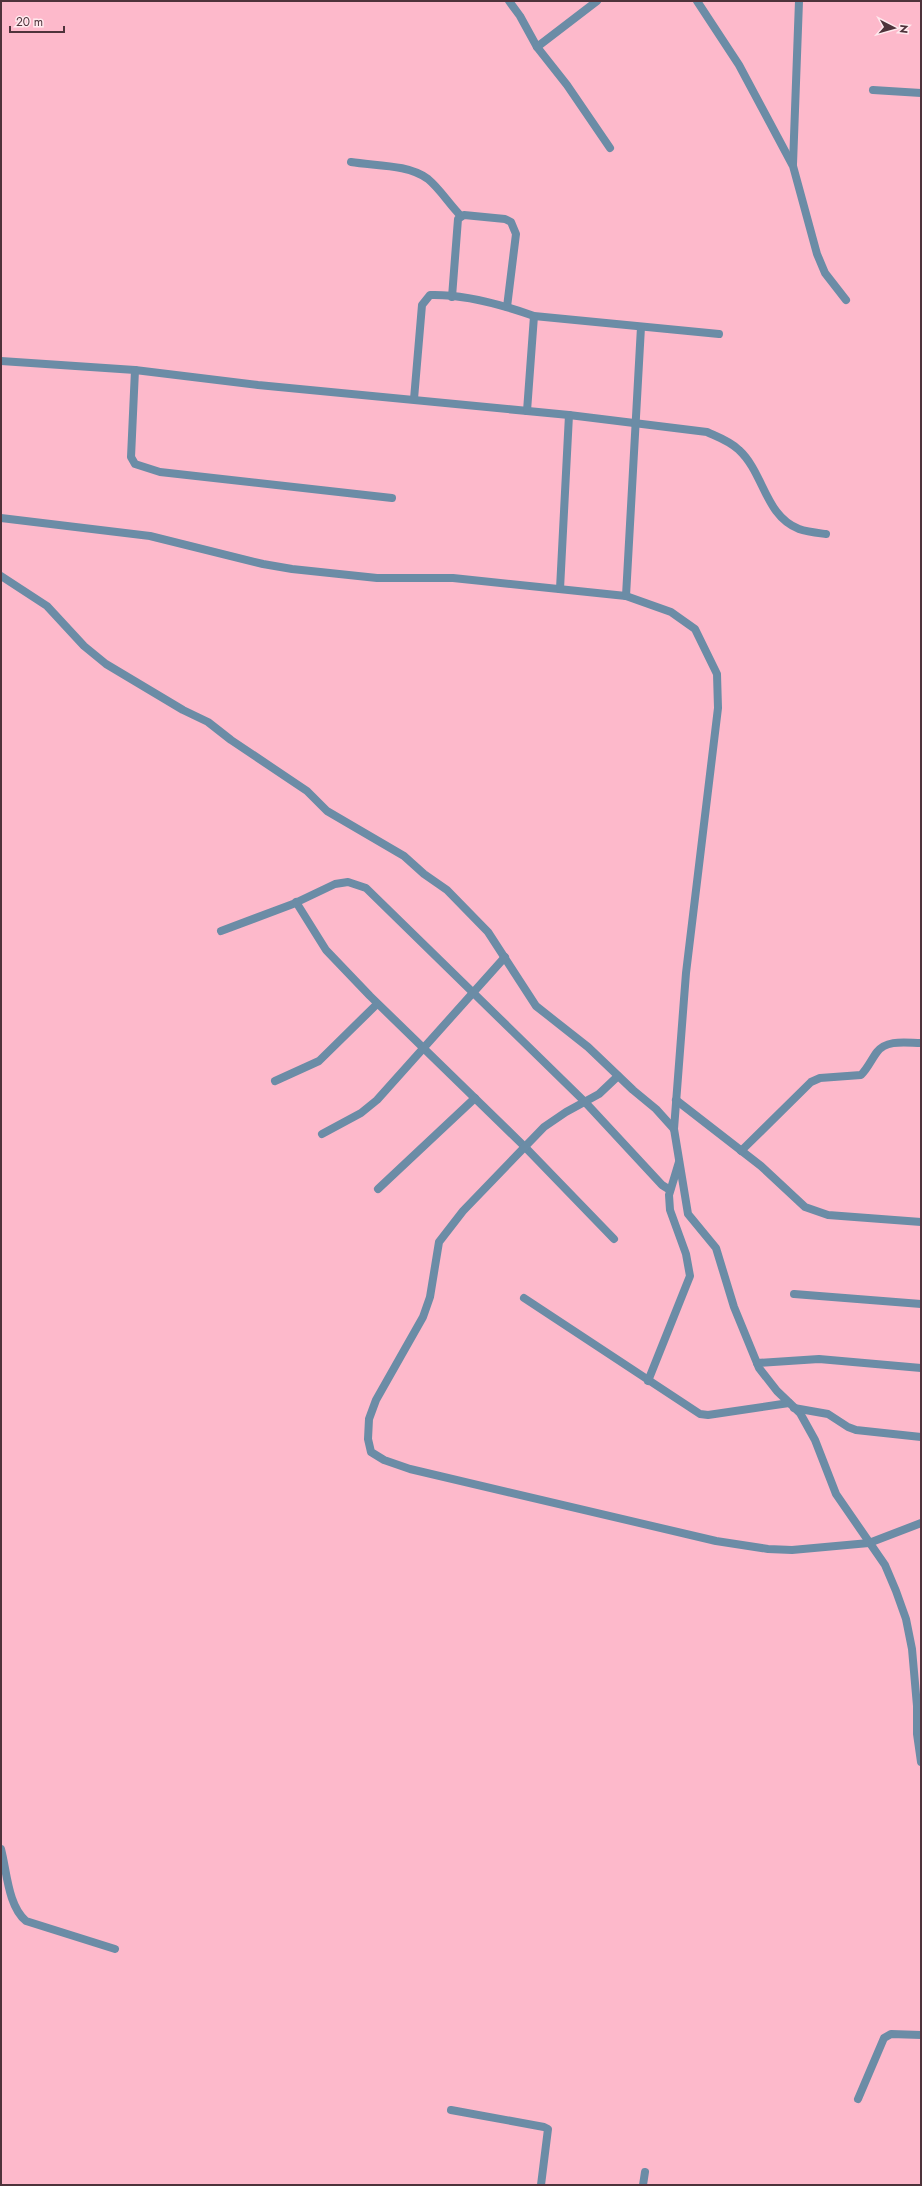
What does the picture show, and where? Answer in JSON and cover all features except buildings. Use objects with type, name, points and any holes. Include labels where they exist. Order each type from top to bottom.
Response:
[{"type":"street","points":[[509,1],[520,16],[537,47],[567,86],[610,148]]},
{"type":"street","points":[[537,47],[598,1]]},
{"type":"street","points":[[697,1],[739,65],[793,166],[816,254],[825,273],[846,300]]},
{"type":"street","points":[[793,166],[799,1]]},
{"type":"street","points":[[873,90],[921,94]]},
{"type":"street","points":[[351,162],[408,170],[418,173],[429,180],[460,216]]},
{"type":"street","points":[[460,216],[464,215],[505,219],[511,222],[516,234],[508,307]]},
{"type":"street","points":[[452,297],[456,224],[460,216]]},
{"type":"street","points":[[414,400],[422,305],[430,295],[452,297],[508,307],[534,316],[719,334]]},
{"type":"street","points":[[526,411],[534,316]]},
{"type":"street","points":[[626,596],[634,423],[641,327]]},
{"type":"street","points":[[1,361],[135,370],[258,385],[569,415],[707,432],[726,440],[739,450],[759,476],[773,509],[783,520],[799,529],[826,534]]},
{"type":"street","points":[[135,370],[131,457],[135,464],[160,472],[392,498]]},
{"type":"street","points":[[560,589],[569,415]]},
{"type":"street","points":[[1,518],[175,540],[263,564],[292,569],[377,578],[453,578],[626,596],[671,612],[695,629],[717,674],[717,714],[686,972],[674,1128],[688,1214],[716,1248],[734,1307],[757,1363],[777,1391],[800,1413],[815,1440],[836,1494],[885,1565],[906,1619],[916,1677],[917,1734],[921,1762]]},
{"type":"street","points":[[1,576],[47,606],[84,646],[106,664],[183,710],[208,722],[231,740],[307,791],[327,812],[404,856],[447,890],[488,932],[506,957],[536,1006],[567,1029],[656,1109],[674,1128]]},
{"type":"street","points":[[221,931],[296,902],[335,884],[348,882],[362,886],[585,1102],[662,1185],[670,1190]]},
{"type":"street","points":[[296,902],[326,950],[378,1004],[525,1147],[614,1239]]},
{"type":"street","points":[[322,1134],[361,1113],[377,1100],[506,957]]},
{"type":"street","points":[[275,1081],[319,1061],[378,1004]]},
{"type":"street","points":[[741,1151],[811,1082],[820,1078],[861,1075],[884,1045],[890,1043],[921,1043]]},
{"type":"street","points":[[618,1076],[599,1094],[566,1112],[544,1127],[463,1211],[439,1242],[430,1297],[423,1317],[376,1400],[369,1419],[368,1439],[372,1452],[384,1460],[410,1469],[716,1541],[792,1550],[869,1543],[921,1524]]},
{"type":"street","points":[[378,1189],[475,1098]]},
{"type":"street","points":[[676,1100],[761,1166],[787,1192],[805,1207],[828,1215],[921,1222]]},
{"type":"street","points":[[648,1381],[690,1276],[686,1254],[670,1210],[670,1190],[679,1161]]},
{"type":"street","points":[[794,1294],[921,1304]]},
{"type":"street","points":[[524,1298],[700,1414],[708,1416],[791,1405],[828,1414],[848,1427],[856,1430],[921,1437]]},
{"type":"street","points":[[757,1363],[820,1359],[921,1368]]},
{"type":"street","points":[[1,1849],[4,1874],[18,1914],[26,1921],[115,1949]]},
{"type":"street","points":[[858,2099],[884,2038],[891,2034],[921,2035]]},
{"type":"street","points":[[452,2110],[548,2129],[541,2185]]},
{"type":"street","points":[[643,2185],[645,2172]]}]
